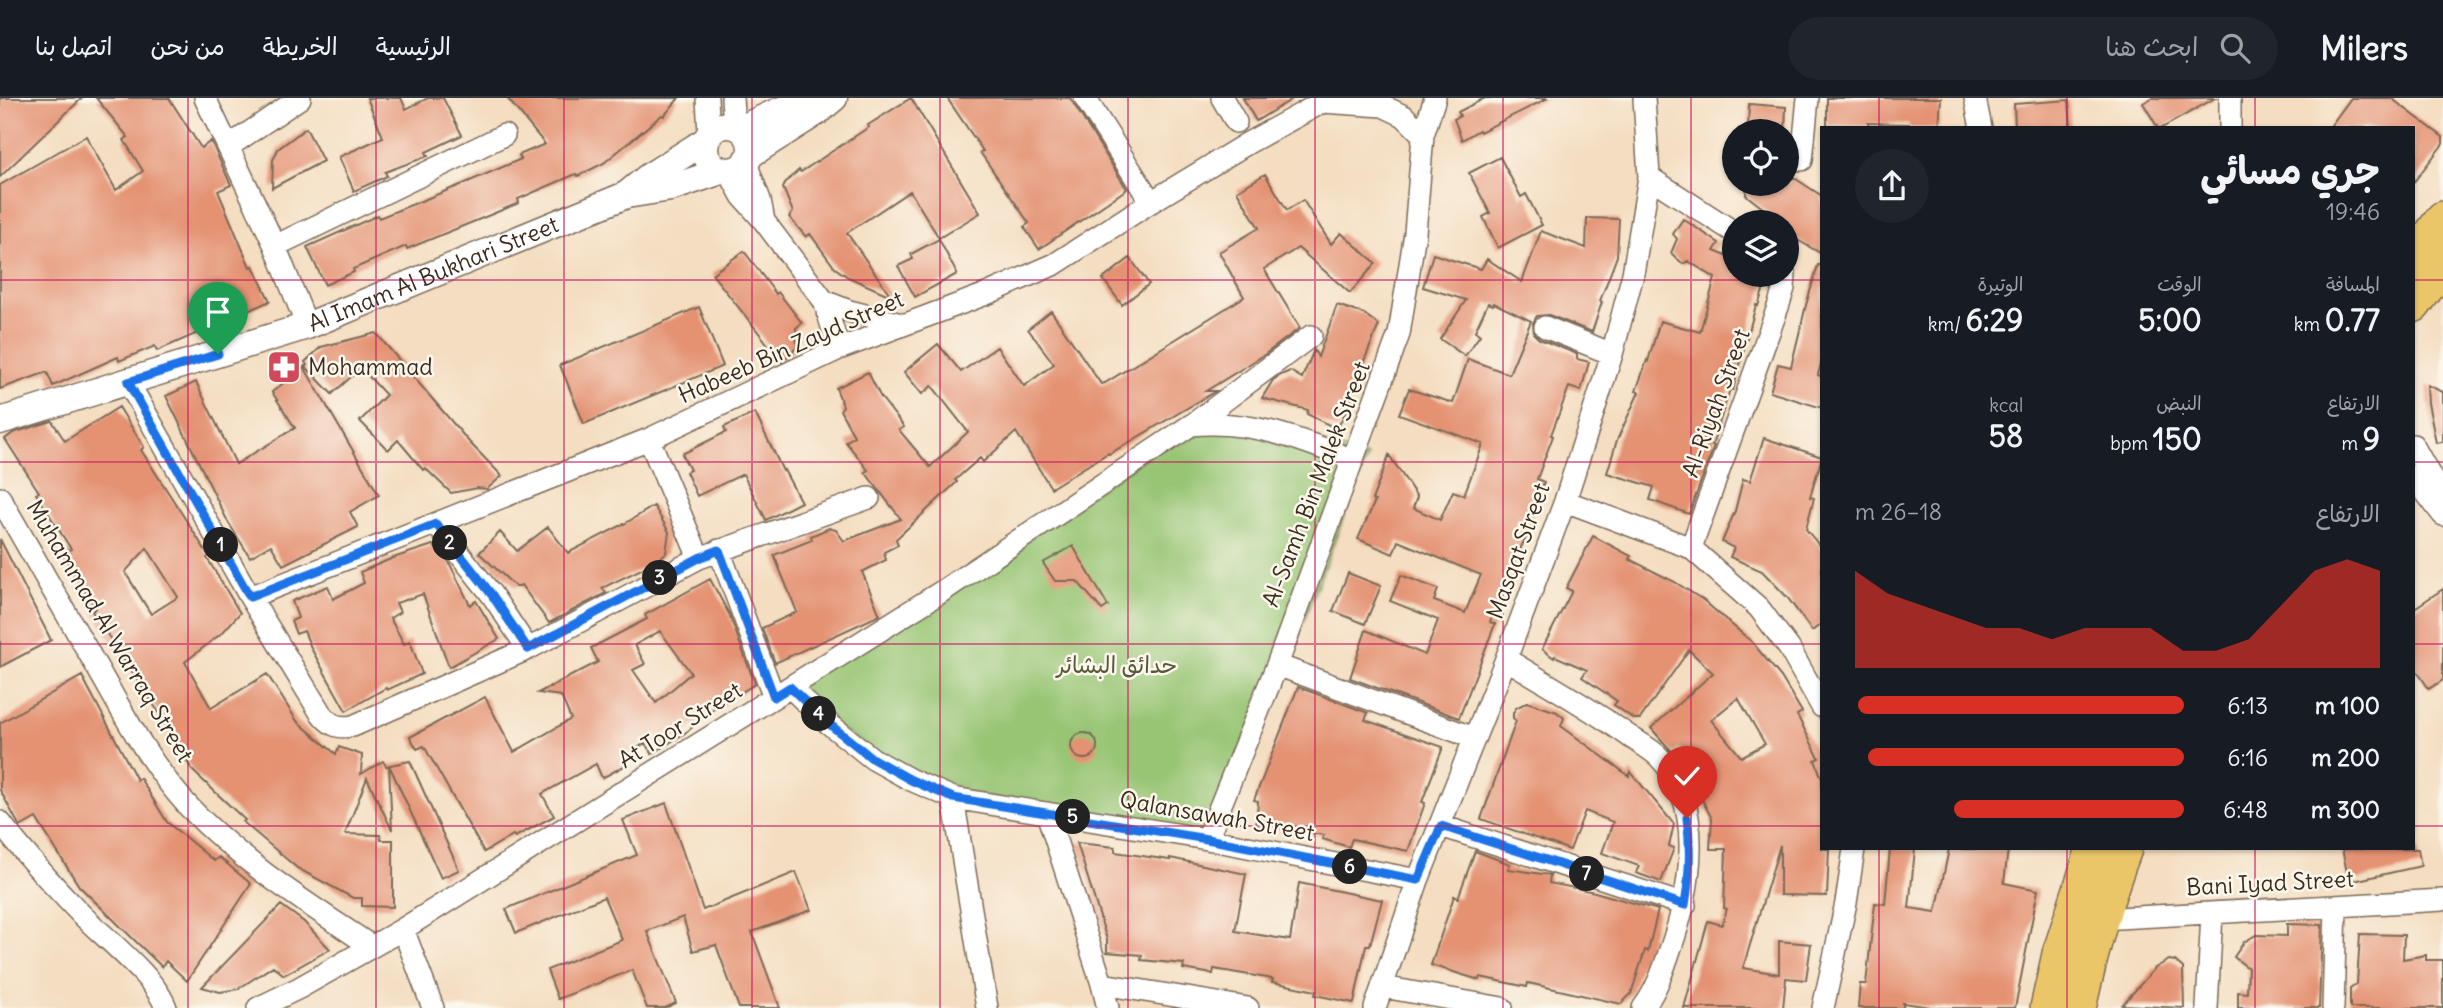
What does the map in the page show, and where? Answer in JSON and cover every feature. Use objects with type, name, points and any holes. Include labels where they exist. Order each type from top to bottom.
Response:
[{"type":"highway","points":[[2415,257],[2443,219]]},
{"type":"highway","points":[[2415,302],[2443,265]]},
{"type":"highway","points":[[2048,1008],[2060,954],[2094,850]]},
{"type":"highway","points":[[2078,1008],[2100,919],[2124,850]]},
{"type":"street","points":[[205,98],[275,246],[307,326]]},
{"type":"street","points":[[228,147],[300,98]]},
{"type":"street","points":[[707,98],[707,138],[704,150],[707,159],[737,165]]},
{"type":"street","points":[[732,98],[738,127],[748,135],[751,144],[737,165],[742,196],[824,301],[839,349]]},
{"type":"street","points":[[626,195],[707,138],[720,125],[738,127],[814,98]]},
{"type":"street","points":[[626,195],[671,188],[737,165],[834,98]]},
{"type":"street","points":[[1085,98],[1151,202]]},
{"type":"street","points":[[1222,98],[1236,122]]},
{"type":"street","name":"Al-Samh Bin Malek Street","points":[[1207,839],[1277,665],[1399,334],[1415,233],[1423,135],[1435,98]]},
{"type":"street","name":"Masqat Street","points":[[1375,1008],[1418,880],[1506,659],[1565,501],[1612,354],[1633,274],[1649,177],[1644,98]]},
{"type":"street","points":[[1802,160],[1808,98]]},
{"type":"street","points":[[1975,98],[1981,126]]},
{"type":"street","points":[[2230,98],[2230,126]]},
{"type":"street","points":[[1326,100],[1383,106],[1404,116],[1423,135]]},
{"type":"street","name":"Habeeb Bin Zayd Street","points":[[250,597],[649,439],[839,349],[989,293],[1055,264],[1248,143],[1326,100]]},
{"type":"street","points":[[275,246],[504,135]]},
{"type":"street","points":[[1649,177],[1722,224]]},
{"type":"street","name":"Al Imam Al Bukhari Street","points":[[0,421],[307,326],[626,195]]},
{"type":"street","name":"Al-Riyah Street","points":[[1692,548],[1784,287]]},
{"type":"street","points":[[824,301],[849,311],[901,324]]},
{"type":"street","points":[[1545,327],[1612,354]]},
{"type":"street","name":"At Toor Street","points":[[258,1008],[403,929],[941,592],[1191,425],[1311,336]]},
{"type":"street","points":[[128,382],[250,597],[320,712],[336,727],[352,726],[528,649],[709,554],[869,498]]},
{"type":"street","points":[[1191,425],[1215,422],[1238,424],[1296,437],[1353,460]]},
{"type":"street","points":[[649,439],[782,692]]},
{"type":"street","points":[[2415,449],[2443,499]]},
{"type":"street","points":[[2415,480],[2443,515]]},
{"type":"street","name":"Muhammad Al Warraq Street","points":[[0,498],[159,771],[188,806],[220,838],[281,886],[371,946]]},
{"type":"street","points":[[1565,501],[1692,548],[1759,608],[1789,648],[1820,703]]},
{"type":"street","points":[[436,524],[492,595],[528,649]]},
{"type":"street","points":[[1506,659],[1609,722],[1660,758],[1679,786],[1687,818],[1691,859],[1685,905],[1660,981],[1643,1008]]},
{"type":"street","points":[[1277,665],[1474,738]]},
{"type":"street","name":"Qalansawah Street","points":[[782,692],[823,719],[873,759],[911,780],[953,798],[1207,839],[1418,880]]},
{"type":"street","points":[[953,798],[987,1008]]},
{"type":"street","points":[[1047,813],[1108,1008]]},
{"type":"street","points":[[0,822],[19,847],[79,912],[148,979],[166,1008]]},
{"type":"street","points":[[1441,826],[1685,905]]},
{"type":"street","points":[[1823,1008],[1846,903],[1854,850]]},
{"type":"street","name":"Bani Iyad Street","points":[[2100,919],[2443,900]]},
{"type":"street","points":[[2333,1008],[2336,906]]},
{"type":"street","points":[[2207,1008],[2212,913]]},
{"type":"street","points":[[403,929],[433,1008]]},
{"type":"street","points":[[1102,984],[1248,1008]]},
{"type":"street","points":[[1382,987],[1502,1008]]},
{"type":"green space","name":"حدائق البشائر","points":[[1196,425],[1276,429],[1367,457],[1217,843],[954,790],[872,750],[786,692]]},
{"type":"building","points":[[0,98],[82,98],[0,177]]},
{"type":"building","points":[[96,98],[169,98],[201,148],[211,141],[231,185],[218,191],[250,267],[253,266],[270,301],[157,351],[155,346],[119,361],[118,357],[53,386],[47,372],[0,389],[0,185],[86,136],[116,190],[143,171],[124,140],[128,137]]},
{"type":"building","points":[[367,98],[401,98],[406,109],[428,98],[443,98],[462,135],[426,152],[428,156],[385,172],[387,176],[354,191],[339,157],[383,137]]},
{"type":"building","points":[[507,98],[679,98],[664,116],[604,163],[518,199],[519,203],[353,269],[354,272],[325,285],[307,247],[378,215],[379,218],[521,159],[519,155],[545,144]]},
{"type":"building","points":[[911,98],[980,213],[939,238],[910,191],[847,233],[891,296],[848,277],[835,268],[810,234],[806,237],[789,217],[793,212],[783,188],[799,170],[801,172]]},
{"type":"building","points":[[947,98],[1070,98],[1127,189],[1039,249],[1024,227],[1029,223]]},
{"type":"building","points":[[1243,98],[1294,98],[1256,121]]},
{"type":"building","points":[[1485,98],[1548,98],[1462,140],[1454,119],[1460,116],[1458,112]]},
{"type":"building","points":[[1827,98],[1941,98],[1939,126],[1868,123],[1868,126],[1827,125]]},
{"type":"building","points":[[2152,98],[2215,98],[2166,126],[2157,126],[2143,103]]},
{"type":"building","points":[[2351,98],[2391,98],[2443,137],[2443,144],[2415,180],[2415,126],[2330,126]]},
{"type":"building","points":[[2069,100],[2071,126],[2015,126],[2014,104]]},
{"type":"building","points":[[1749,104],[1786,107],[1786,119],[1748,119]]},
{"type":"building","points":[[306,128],[323,161],[272,188],[273,160],[278,149]]},
{"type":"building","points":[[1500,157],[1521,197],[1526,194],[1542,225],[1498,248],[1483,217],[1490,213],[1469,173]]},
{"type":"building","points":[[1265,174],[1287,210],[1303,200],[1331,244],[1341,233],[1376,263],[1350,293],[1298,248],[1264,269],[1300,328],[1264,355],[1206,391],[1216,391],[1051,488],[1016,432],[983,462],[980,458],[955,480],[957,482],[896,539],[898,545],[884,552],[886,560],[862,572],[880,615],[775,663],[762,628],[797,612],[774,555],[812,540],[811,536],[829,528],[836,530],[844,541],[901,519],[846,442],[854,436],[840,410],[843,406],[836,388],[868,372],[880,396],[904,427],[899,430],[930,467],[968,432],[932,386],[922,394],[904,372],[938,344],[961,372],[997,347],[1024,386],[1054,364],[1028,329],[1051,311],[1101,384],[1105,383],[1244,297],[1219,252],[1259,228],[1237,191]]},
{"type":"building","points":[[1799,181],[1820,195],[1820,253],[1799,241],[1799,210],[1765,210],[1747,196],[1799,196]]},
{"type":"building","points":[[1587,218],[1619,219],[1617,256],[1592,332],[1549,315],[1537,316],[1533,323],[1534,334],[1539,339],[1577,354],[1577,359],[1589,362],[1581,391],[1569,387],[1551,435],[1553,436],[1537,479],[1544,482],[1530,519],[1534,521],[1503,584],[1490,622],[1495,624],[1459,718],[1350,678],[1366,630],[1425,655],[1438,620],[1390,601],[1401,575],[1438,589],[1434,601],[1465,613],[1481,575],[1398,541],[1393,554],[1358,539],[1375,501],[1372,500],[1389,455],[1417,497],[1413,508],[1440,520],[1453,491],[1464,495],[1483,444],[1399,414],[1409,389],[1453,403],[1468,359],[1509,374],[1531,321],[1494,303],[1488,303],[1475,331],[1480,335],[1465,356],[1440,339],[1466,300],[1423,287],[1433,254],[1481,269],[1487,259],[1522,282],[1541,231],[1586,248]]},
{"type":"building","points":[[1683,219],[1719,243],[1714,251],[1722,254],[1722,287],[1764,287],[1758,306],[1756,305],[1733,390],[1730,389],[1714,446],[1689,514],[1650,500],[1654,487],[1607,473],[1617,440],[1639,392],[1636,391],[1660,321],[1700,332],[1715,278],[1688,261],[1683,264],[1671,253],[1677,239],[1673,234]]},
{"type":"building","points":[[939,239],[957,274],[915,297],[898,266],[913,259],[911,254]]},
{"type":"building","points":[[744,251],[802,323],[796,328],[797,347],[782,362],[712,274]]},
{"type":"building","points":[[1130,258],[1149,284],[1122,305],[1103,279]]},
{"type":"building","points":[[1820,265],[1820,407],[1770,392],[1778,364],[1791,367],[1806,305]]},
{"type":"building","points":[[1337,305],[1364,314],[1379,325],[1349,397],[1352,399],[1337,429],[1307,414],[1308,410],[1262,398],[1273,380],[1281,375],[1290,371],[1302,378],[1314,350],[1318,357]]},
{"type":"building","points":[[699,307],[723,366],[584,424],[560,365]]},
{"type":"building","points":[[376,333],[470,443],[502,476],[487,489],[451,493],[425,468],[423,470],[398,440],[388,450],[360,421],[386,395],[361,368],[332,394],[305,366],[305,362],[321,347]]},
{"type":"building","points":[[304,367],[379,495],[350,512],[358,527],[283,565],[271,545],[250,557],[228,522],[166,396],[196,382],[236,464],[295,428],[272,392]]},
{"type":"building","points":[[2427,385],[2443,392],[2443,442],[2436,443]]},
{"type":"building","points":[[119,407],[144,447],[141,450],[209,556],[207,558],[240,613],[223,632],[185,662],[211,708],[267,674],[297,721],[336,754],[339,747],[362,755],[361,774],[383,761],[386,766],[389,765],[392,830],[367,778],[345,834],[380,835],[381,840],[393,840],[393,907],[362,906],[362,898],[353,898],[297,868],[243,822],[245,820],[193,771],[161,720],[163,719],[92,611],[96,608],[62,554],[71,549],[5,439],[13,433],[52,421],[65,441]],"holes":[[[147,548],[178,597],[151,614],[125,572]]]},
{"type":"building","points":[[755,413],[801,502],[766,520],[743,474],[697,496],[686,472],[690,470],[682,454],[726,432],[724,427]]},
{"type":"building","points":[[1764,438],[1820,456],[1810,497],[1814,498],[1806,529],[1820,546],[1820,625],[1812,631],[1787,597],[1762,571],[1730,557],[1734,548],[1722,542],[1735,511],[1743,479],[1750,481]]},
{"type":"building","points":[[654,506],[669,532],[666,553],[654,563],[602,588],[606,593],[549,623],[521,585],[516,587],[479,553],[500,532],[517,551],[548,527],[568,553]]},
{"type":"building","points":[[1593,536],[1703,600],[1752,642],[1781,677],[1802,712],[1797,715],[1819,758],[1815,760],[1820,774],[1820,850],[1829,850],[1827,896],[1780,895],[1780,845],[1743,968],[1779,974],[1779,941],[1811,944],[1806,980],[1786,978],[1783,1008],[1684,1008],[1708,921],[1722,925],[1727,909],[1724,908],[1726,849],[1710,849],[1712,819],[1694,784],[1704,779],[1679,748],[1673,753],[1651,728],[1713,673],[1689,650],[1640,719],[1634,719],[1614,705],[1617,701],[1582,677],[1587,670],[1555,656],[1554,658],[1542,649],[1572,591],[1566,588]],"holes":[[[1738,698],[1765,744],[1741,757],[1711,720]]]},
{"type":"building","points":[[0,539],[51,640],[0,667]]},
{"type":"building","points":[[433,545],[449,562],[470,605],[476,601],[499,639],[449,667],[423,594],[396,603],[400,612],[390,618],[404,644],[410,641],[422,674],[387,690],[386,688],[346,711],[304,631],[296,634],[291,621],[298,618],[292,601],[328,586],[333,599],[364,583],[360,572]]},
{"type":"building","points":[[1073,546],[1108,606],[1102,610],[1077,581],[1055,581],[1043,563]]},
{"type":"building","points":[[1348,573],[1381,586],[1365,624],[1333,611]]},
{"type":"building","points":[[710,579],[729,614],[755,684],[709,712],[688,731],[652,754],[645,743],[623,758],[626,765],[602,778],[596,764],[542,794],[554,816],[484,852],[424,746],[417,749],[410,737],[485,697],[514,752],[571,719],[561,696],[538,693],[598,662],[591,648],[647,619],[645,615]],"holes":[[[660,631],[691,673],[656,703],[633,670],[645,664],[635,645]]]},
{"type":"building","points":[[2443,589],[2443,680],[2429,689],[2415,668],[2415,608]]},
{"type":"building","points":[[82,676],[137,780],[140,778],[167,822],[214,861],[219,857],[251,884],[187,981],[166,961],[162,967],[79,886],[36,818],[20,827],[0,790],[0,723]]},
{"type":"building","points":[[1298,687],[1368,713],[1365,720],[1443,747],[1422,802],[1425,803],[1408,851],[1352,839],[1349,847],[1322,839],[1324,835],[1282,829],[1276,824],[1256,826],[1258,801],[1254,800]]},
{"type":"building","points":[[1527,702],[1557,712],[1564,718],[1561,726],[1629,776],[1630,771],[1674,824],[1669,846],[1674,848],[1661,882],[1636,873],[1639,866],[1602,853],[1613,822],[1585,811],[1570,850],[1481,819],[1516,721],[1513,713]]},
{"type":"building","points":[[1084,733],[1093,737],[1097,746],[1093,755],[1084,759],[1075,755],[1071,746],[1075,737]]},
{"type":"building","points":[[410,761],[459,870],[441,878],[389,765]]},
{"type":"building","points":[[666,803],[703,910],[796,872],[811,910],[752,932],[780,1008],[739,1008],[716,945],[693,951],[683,917],[647,931],[676,1003],[665,1008],[647,1008],[632,970],[558,999],[547,970],[622,940],[604,897],[516,933],[506,909],[637,855],[623,820]]},
{"type":"building","points":[[1077,843],[1115,847],[1115,852],[1170,858],[1246,874],[1235,931],[1290,940],[1299,883],[1382,900],[1370,945],[1366,945],[1354,1003],[1315,995],[1316,991],[1272,982],[1273,979],[1214,969],[1213,974],[1183,969],[1184,964],[1141,960],[1142,955],[1107,952],[1107,940]]},
{"type":"building","points":[[2418,849],[2421,866],[2349,882],[2342,850]]},
{"type":"building","points":[[1890,850],[1915,850],[1909,908],[1936,912],[1949,850],[2008,850],[2004,883],[2038,890],[2015,1008],[1937,1008],[1903,1003],[1903,1008],[1858,1008],[1860,984],[1866,984],[1875,903],[1885,904]]},
{"type":"building","points":[[1475,851],[1510,864],[1508,869],[1550,875],[1549,883],[1595,892],[1658,910],[1648,951],[1645,950],[1631,994],[1621,1004],[1528,983],[1527,987],[1480,977],[1479,980],[1431,965],[1454,896],[1458,898]]},
{"type":"building","points":[[281,905],[304,922],[330,949],[284,975],[273,966],[238,989],[220,992],[202,987]]},
{"type":"building","points":[[2287,924],[2322,925],[2319,1008],[2238,1008],[2238,992],[2247,993],[2248,968],[2234,957],[2244,942],[2256,935],[2287,936]]},
{"type":"building","points":[[2360,934],[2404,935],[2403,959],[2426,955],[2426,960],[2443,960],[2443,1008],[2350,1008],[2350,989],[2357,984]]},
{"type":"building","points":[[2169,960],[2175,961],[2183,968],[2184,1008],[2122,1005],[2155,968]]},
{"type":"place","name":"Mohammad","points":[[284,367]]},
{"type":"route","points":[[218,354],[128,382],[250,597],[436,524],[492,595],[528,649],[699,558],[719,550],[774,697],[790,687],[823,719],[873,759],[911,780],[953,798],[1207,839],[1418,880],[1441,826],[1685,905],[1691,846],[1687,818]]}]
